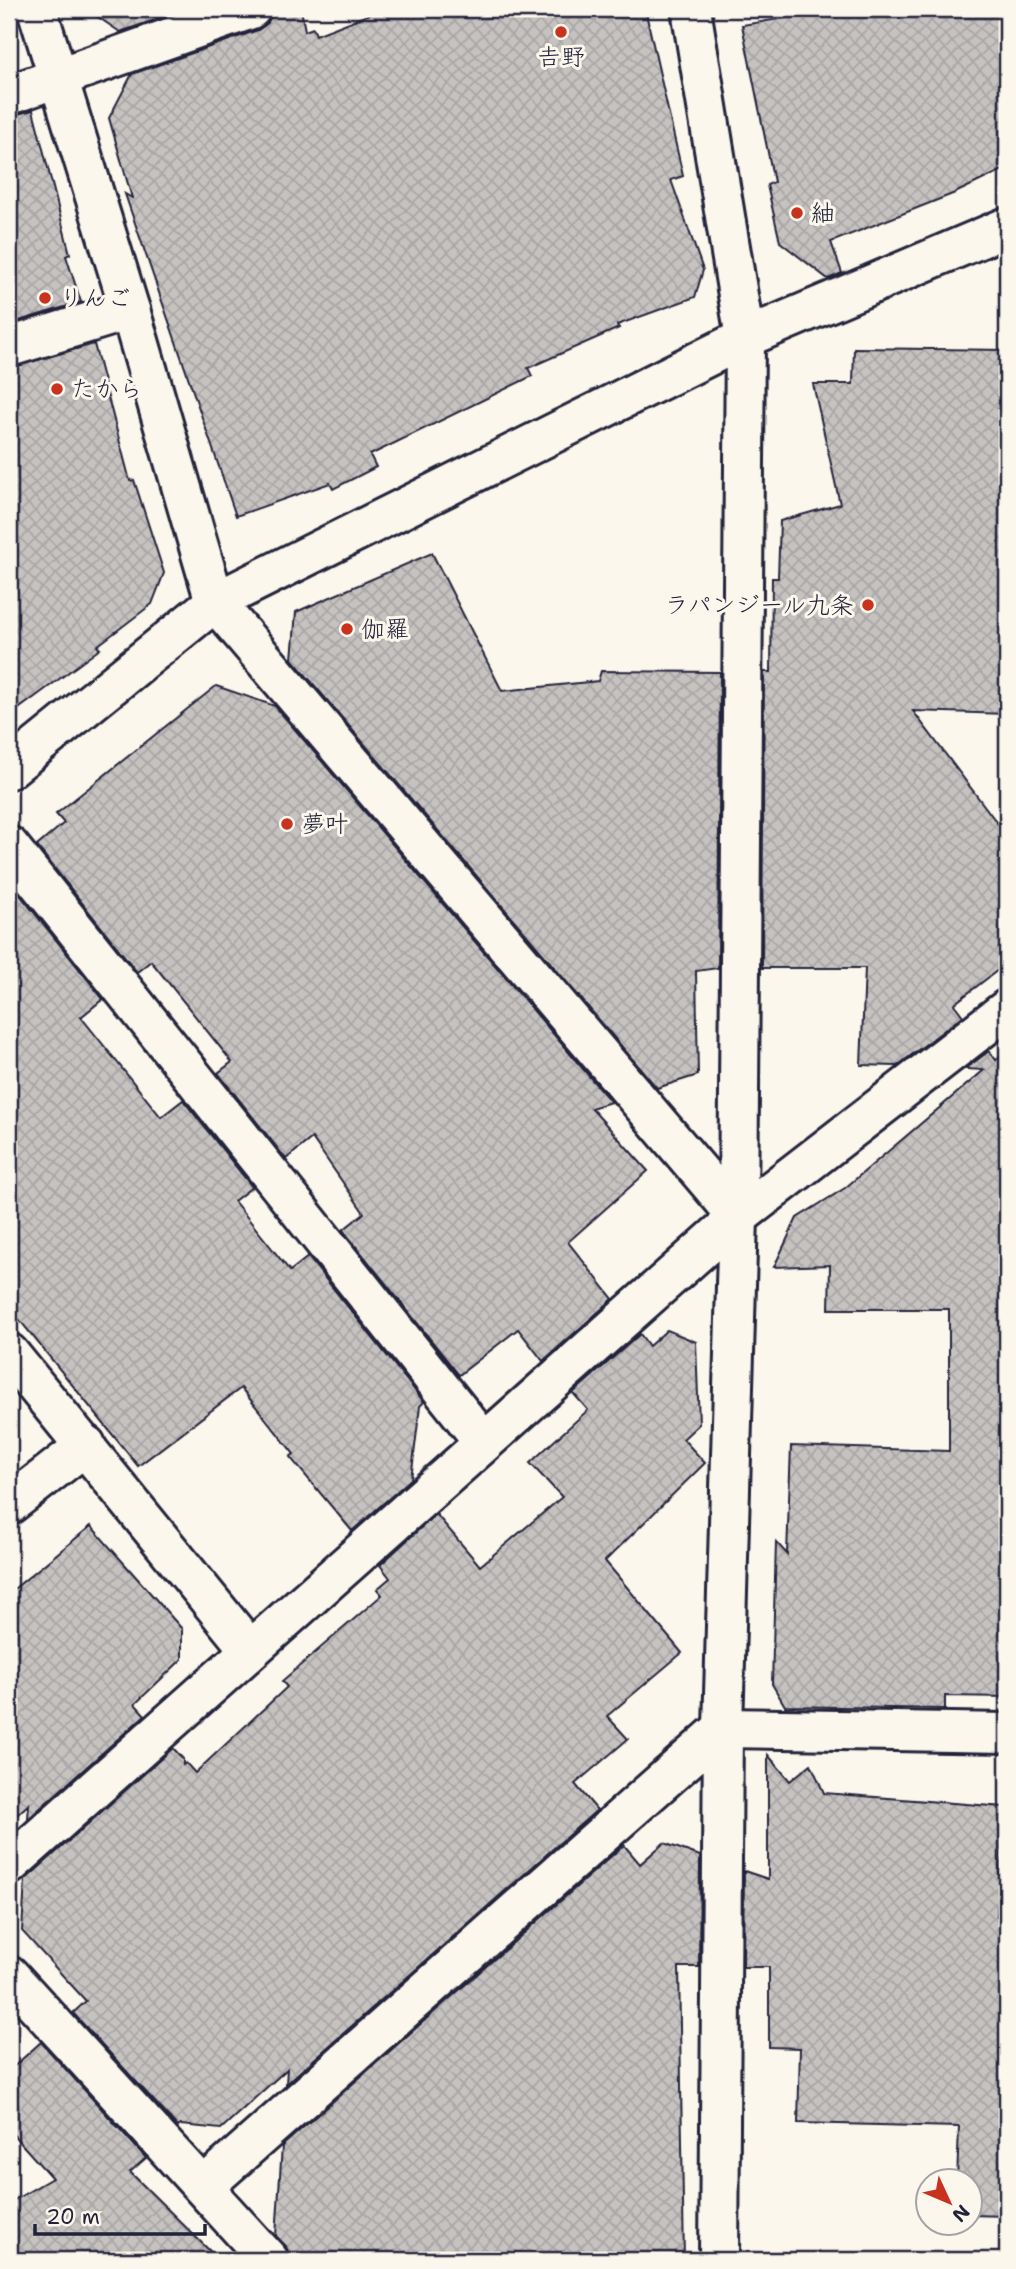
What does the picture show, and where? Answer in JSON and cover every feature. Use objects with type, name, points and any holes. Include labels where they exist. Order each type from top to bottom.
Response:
[{"type":"street","points":[[37,9],[130,310],[215,602],[738,1217]]},
{"type":"street","points":[[9,95],[251,9]]},
{"type":"street","points":[[691,9],[745,338],[738,1217],[723,1728],[719,2260]]},
{"type":"street","points":[[9,769],[215,602],[745,338],[1007,227]]},
{"type":"street","points":[[9,346],[130,310]]},
{"type":"street","points":[[9,846],[483,1441]]},
{"type":"street","points":[[9,1865],[738,1217],[1007,1009]]},
{"type":"street","points":[[9,1353],[250,1650]]},
{"type":"street","points":[[9,1506],[86,1446]]},
{"type":"street","points":[[204,2186],[723,1728],[1007,1733]]},
{"type":"street","points":[[9,1975],[269,2260]]},
{"type":"building","points":[[86,9],[186,9],[120,32]]},
{"type":"building","points":[[272,9],[301,9],[305,31],[313,28],[316,35],[383,9],[645,9],[683,176],[671,180],[703,270],[695,297],[617,325],[619,328],[528,368],[532,376],[370,455],[376,467],[333,489],[330,483],[236,516],[125,194],[132,198],[109,118],[132,74],[258,30],[268,23]]},
{"type":"building","points":[[842,9],[1007,9],[1007,168],[955,193],[831,242],[842,273],[828,279],[780,242],[767,185],[774,182],[742,25]]},
{"type":"building","points":[[33,110],[70,254],[66,256],[81,302],[9,324],[9,116]]},
{"type":"building","points":[[94,344],[130,481],[134,480],[164,573],[152,604],[97,646],[100,649],[9,716],[9,368]]},
{"type":"building","points":[[854,348],[1007,350],[1007,714],[913,711],[1007,836],[1007,963],[954,1004],[963,1016],[897,1066],[861,1065],[865,968],[762,968],[764,672],[771,672],[772,578],[778,578],[780,521],[840,504],[813,384],[853,384]]},
{"type":"building","points":[[432,553],[502,691],[598,681],[601,671],[720,672],[718,968],[696,971],[698,1075],[657,1088],[292,659],[296,612]]},
{"type":"building","points":[[216,686],[275,706],[611,1102],[591,1108],[648,1171],[568,1242],[613,1299],[543,1361],[518,1329],[459,1375],[343,1230],[364,1213],[312,1138],[286,1159],[218,1073],[232,1062],[151,961],[137,972],[37,846],[64,823],[56,814]]},
{"type":"building","points":[[9,881],[103,999],[81,1017],[161,1117],[183,1100],[252,1187],[234,1201],[290,1271],[308,1257],[424,1402],[420,1406],[411,1479],[352,1531],[290,1457],[294,1454],[241,1388],[138,1466],[9,1307]]},
{"type":"building","points":[[1007,1050],[1007,1697],[945,1696],[945,1709],[785,1706],[772,1684],[776,1542],[787,1554],[791,1446],[949,1451],[949,1309],[829,1309],[830,1265],[774,1267],[797,1218],[845,1188],[984,1070],[965,1069],[989,1051],[996,1060]]},
{"type":"building","points":[[667,1330],[696,1342],[699,1424],[683,1439],[705,1463],[605,1561],[682,1653],[607,1716],[628,1739],[575,1784],[597,1810],[286,2084],[287,2069],[221,2129],[181,2125],[178,2127],[73,2013],[86,2001],[22,1931],[25,1880],[173,1748],[183,1759],[183,1765],[186,1763],[195,1773],[287,1687],[282,1681],[382,1595],[377,1589],[390,1578],[380,1565],[436,1514],[480,1566],[562,1497],[530,1463],[588,1410],[573,1393],[640,1334],[649,1346]]},
{"type":"building","points":[[91,1526],[182,1629],[182,1659],[135,1704],[145,1715],[28,1819],[29,1804],[9,1822],[9,1593]]},
{"type":"building","points":[[768,1755],[790,1781],[811,1764],[824,1793],[1004,1807],[997,1916],[1007,1916],[1007,2216],[984,2215],[984,2168],[957,2168],[959,2127],[798,2123],[800,2048],[769,2047],[769,1967],[743,1967],[744,1871],[768,1879]]},
{"type":"building","points":[[664,1843],[700,1856],[699,1967],[679,1967],[684,2260],[290,2260],[286,2246],[276,2236],[282,2146],[624,1845],[640,1864]]},
{"type":"building","points":[[41,2042],[146,2158],[130,2172],[219,2260],[9,2260],[9,2203],[52,2178],[9,2130],[9,2071]]},
{"type":"place","name":"𠮷野","points":[[561,32]]},
{"type":"place","name":"紬","points":[[797,213]]},
{"type":"place","name":"りんご","points":[[45,298]]},
{"type":"place","name":"たから","points":[[57,389]]},
{"type":"place","name":"ラパンジール九条","points":[[868,605]]},
{"type":"place","name":"伽羅","points":[[347,629]]},
{"type":"place","name":"夢叶","points":[[287,824]]}]
